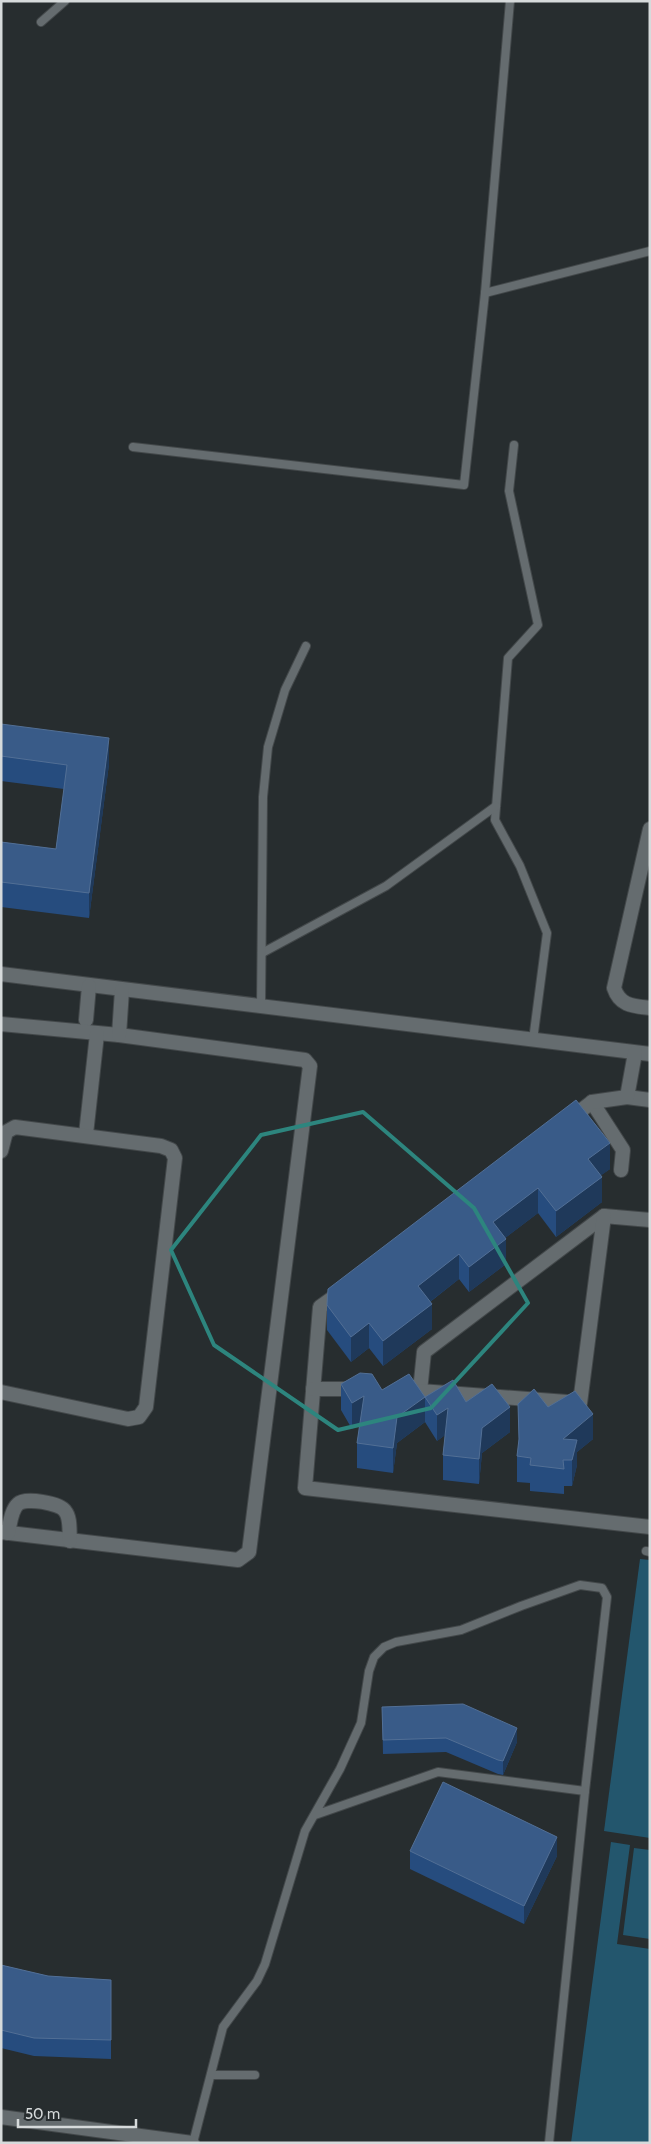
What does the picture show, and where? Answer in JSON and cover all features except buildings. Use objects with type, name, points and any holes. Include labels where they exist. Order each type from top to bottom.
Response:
[{"type":"street","points":[[650,829],[614,988],[617,996],[626,1005],[650,1008]]},
{"type":"street","points":[[1,974],[650,1054]]},
{"type":"street","points":[[86,1134],[89,986]]},
{"type":"street","points":[[119,1035],[122,990]]},
{"type":"street","points":[[1,1024],[89,1029],[119,1035],[305,1060],[310,1066],[249,1552],[238,1560],[70,1541],[4,1533],[16,1506],[21,1502],[34,1501],[57,1505],[64,1509],[68,1517],[70,1541]]},
{"type":"street","points":[[627,1097],[635,1053]]},
{"type":"street","points":[[561,1125],[592,1102],[627,1097],[650,1100]]},
{"type":"street","points":[[592,1102],[623,1150],[621,1170]]},
{"type":"street","points":[[1,1151],[6,1132],[14,1127],[86,1134],[161,1146],[171,1150],[175,1158],[146,1407],[139,1417],[128,1419],[1,1392]]},
{"type":"street","points":[[420,1390],[424,1352],[604,1216],[650,1220]]},
{"type":"street","points":[[391,1390],[420,1390],[580,1403],[604,1216]]},
{"type":"street","points":[[352,1284],[320,1307],[305,1488],[650,1527]]},
{"type":"street","points":[[314,1389],[372,1390]]},
{"type":"street","points":[[1,2117],[193,2143]]},
{"type":"lane","points":[[41,22],[65,1]]},
{"type":"lane","points":[[133,447],[464,485],[485,293],[510,1]]},
{"type":"lane","points":[[485,293],[650,252]]},
{"type":"lane","points":[[514,445],[509,490],[522,562],[538,625],[508,658],[495,820],[520,866],[547,932],[533,1040]]},
{"type":"lane","points":[[261,1007],[263,797],[268,747],[285,690],[306,646]]},
{"type":"lane","points":[[262,953],[386,886],[496,806]]},
{"type":"lane","points":[[193,2143],[223,2027],[257,1981],[266,1964],[295,1871],[301,1841],[343,1762],[361,1723],[369,1671],[374,1657],[384,1647],[396,1642],[461,1630],[521,1606],[580,1586],[602,1588],[607,1597],[549,2143]]},
{"type":"lane","points":[[315,1815],[438,1772],[585,1791]]},
{"type":"lane","points":[[211,2075],[256,2075]]},
{"type":"highlighted area","points":[[363,1112],[474,1208],[528,1303],[431,1408],[338,1430],[214,1345],[171,1250],[261,1135]]},
{"type":"shaded area","points":[[640,1559],[650,1560],[650,1838],[604,1831]]},
{"type":"shaded area","points":[[611,1842],[630,1845],[617,1944],[650,1949],[650,2143],[571,2143]]},
{"type":"shaded area","points":[[634,1848],[650,1850],[650,1939],[623,1935]]}]
